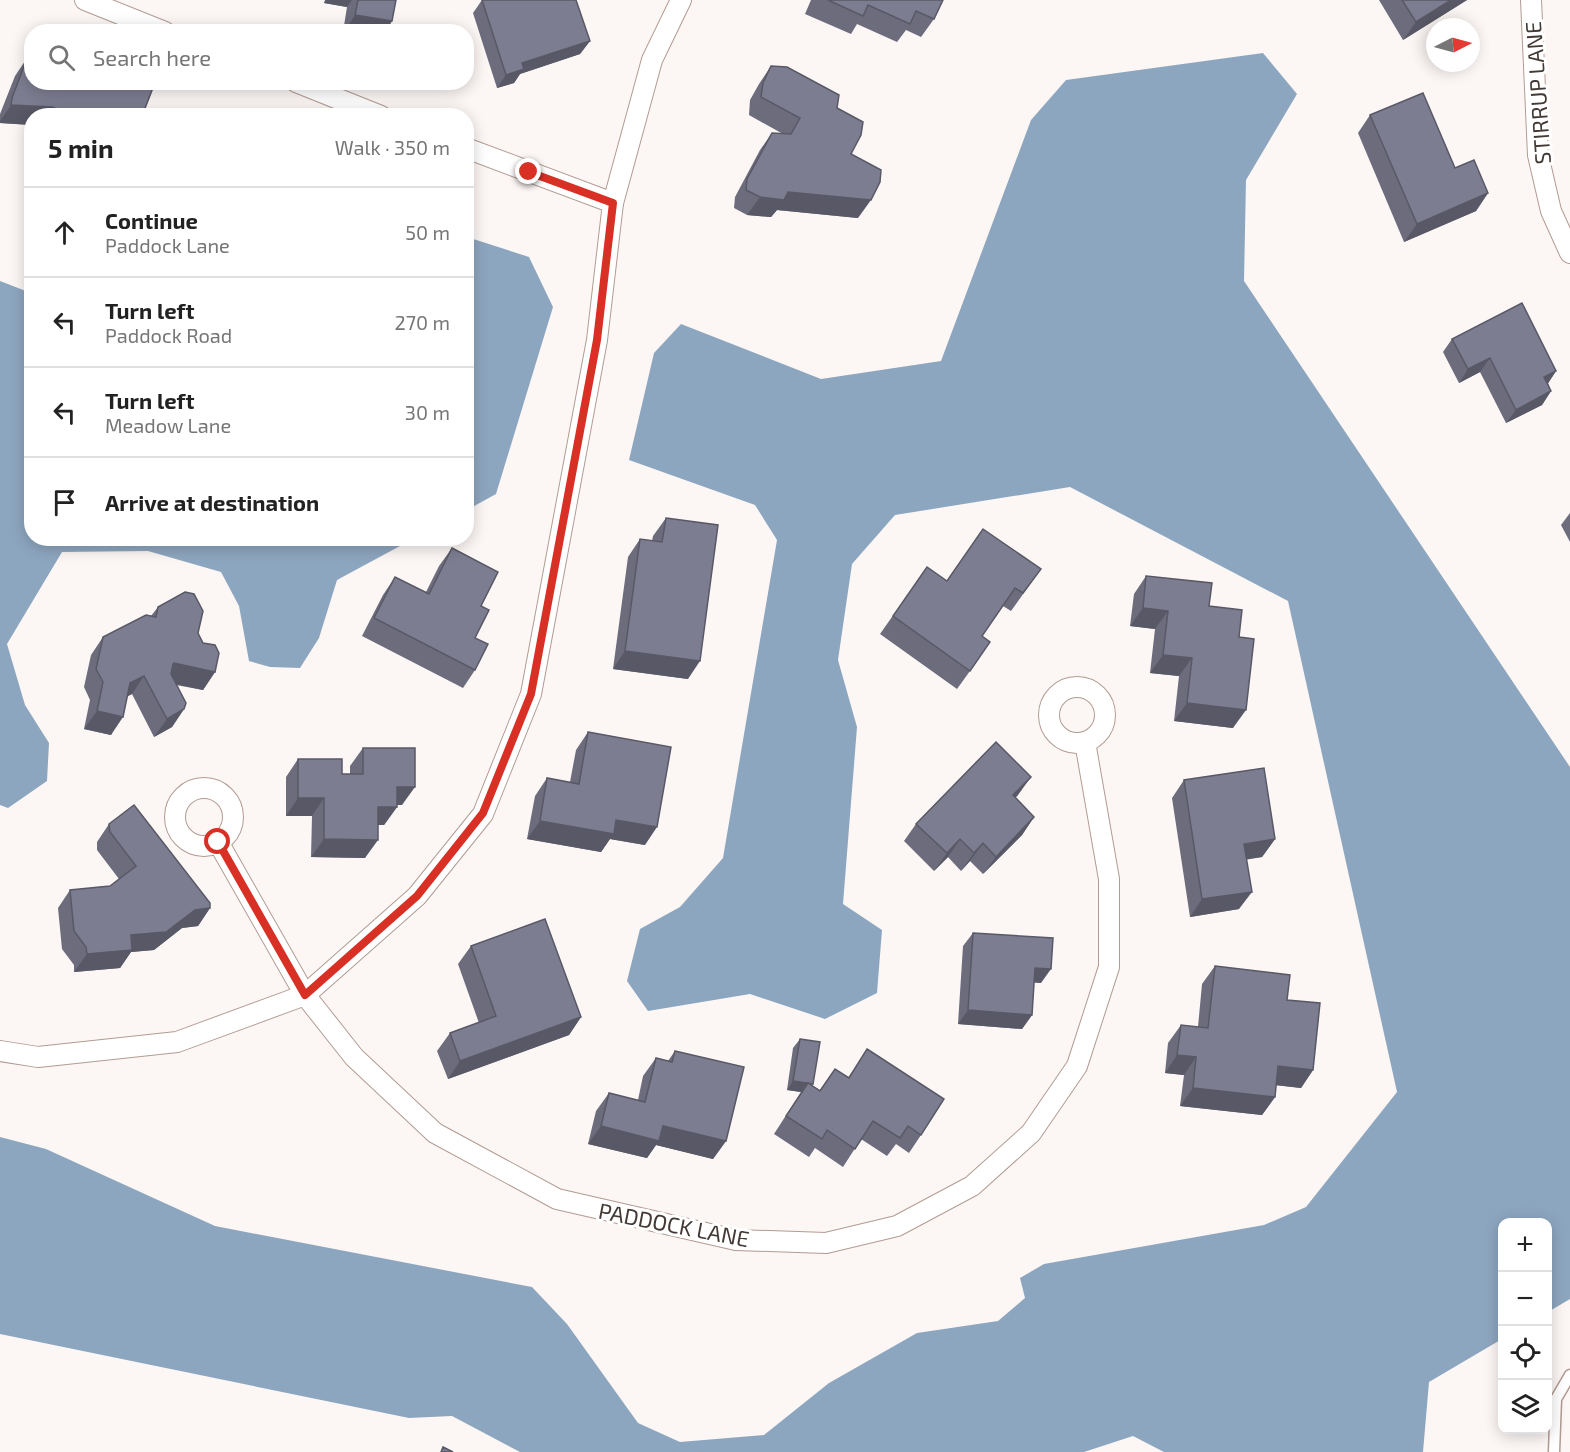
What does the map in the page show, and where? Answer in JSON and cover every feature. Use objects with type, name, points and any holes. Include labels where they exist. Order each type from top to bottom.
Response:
[{"type":"street","points":[[85,0],[145,24]]},
{"type":"street","points":[[0,1051],[38,1057],[177,1042],[305,995],[417,896],[483,813],[531,694],[597,340],[613,203],[652,60],[681,0]]},
{"type":"street","name":"STIRRUP LANE","points":[[1531,0],[1538,155],[1551,211],[1570,253]]},
{"type":"street","points":[[316,90],[361,108]]},
{"type":"street","points":[[474,151],[613,203]]},
{"type":"street","name":"PADDOCK LANE","points":[[218,842],[305,995],[354,1057],[435,1133],[557,1199],[736,1240],[826,1243],[897,1227],[972,1186],[1031,1133],[1077,1066],[1109,966],[1109,879],[1085,742]]},
{"type":"lane","points":[[1554,1452],[1556,1399],[1570,1375]]},
{"type":"water","points":[[1263,53],[1297,94],[1246,180],[1244,281],[1570,767],[1570,1299],[1552,1310],[1552,1218],[1498,1218],[1498,1341],[1429,1382],[1423,1452],[1164,1452],[1133,1436],[1084,1452],[520,1452],[452,1416],[409,1418],[0,1334],[0,1137],[46,1149],[215,1226],[532,1287],[567,1324],[638,1423],[680,1442],[764,1435],[829,1383],[917,1333],[998,1321],[1025,1298],[1020,1278],[1044,1264],[1264,1225],[1306,1207],[1397,1092],[1288,601],[1070,487],[895,515],[852,564],[838,660],[857,727],[843,904],[882,930],[877,993],[825,1019],[750,994],[648,1011],[627,981],[640,929],[680,907],[723,858],[777,540],[755,505],[629,460],[654,353],[681,324],[821,379],[941,361],[1031,120],[1066,80]]},
{"type":"water","points":[[474,239],[529,257],[553,307],[496,494],[474,506]]},
{"type":"water","points":[[0,281],[24,290],[24,546],[400,546],[337,580],[319,638],[300,668],[270,667],[249,661],[239,606],[221,572],[148,551],[62,552],[7,644],[25,705],[49,743],[47,781],[8,808],[0,805]]},
{"type":"building","points":[[358,0],[396,0],[392,21],[355,15]]},
{"type":"building","points":[[482,0],[576,0],[590,41],[522,63],[524,69],[506,75]]},
{"type":"building","points":[[828,0],[943,0],[934,19],[916,11],[910,24],[868,5],[863,16]]},
{"type":"building","points":[[1402,0],[1451,0],[1416,22]]},
{"type":"building","points":[[24,66],[24,90],[152,90],[145,108],[55,108],[11,105]]},
{"type":"building","points":[[771,66],[787,67],[839,95],[837,108],[863,122],[861,135],[851,154],[881,170],[880,182],[871,200],[788,192],[784,200],[760,197],[746,190],[747,179],[772,133],[791,134],[800,118],[761,97],[763,83]]},
{"type":"building","points":[[1423,93],[1455,168],[1474,160],[1488,193],[1417,224],[1370,115]]},
{"type":"building","points":[[1522,303],[1556,371],[1544,377],[1551,391],[1516,410],[1490,358],[1468,369],[1452,339]]},
{"type":"building","points":[[666,518],[718,525],[700,661],[625,651],[640,539],[662,542]]},
{"type":"building","points":[[983,529],[1041,569],[1023,593],[1015,588],[982,636],[990,642],[970,671],[893,616],[927,567],[947,581]]},
{"type":"building","points":[[452,548],[498,572],[481,606],[489,610],[475,638],[488,644],[475,670],[374,618],[395,577],[429,594]]},
{"type":"building","points":[[1146,576],[1212,583],[1209,606],[1242,610],[1239,637],[1254,639],[1246,710],[1187,703],[1192,658],[1163,655],[1168,611],[1143,608]]},
{"type":"building","points":[[185,592],[194,594],[203,611],[198,633],[203,643],[215,645],[219,653],[215,672],[174,663],[171,674],[186,703],[184,709],[167,719],[144,676],[130,683],[123,717],[97,711],[103,682],[96,669],[103,637],[146,615],[156,617],[158,607]]},
{"type":"building","points":[[588,732],[671,747],[657,827],[616,820],[614,834],[540,821],[547,778],[579,784]]},
{"type":"building","points":[[996,742],[1031,777],[1013,795],[1034,817],[996,857],[983,843],[974,853],[960,839],[947,853],[916,824]]},
{"type":"building","points":[[363,748],[415,748],[415,787],[397,787],[397,807],[378,807],[378,840],[324,839],[324,798],[298,798],[298,759],[342,759],[342,774],[363,774]]},
{"type":"building","points":[[1264,768],[1275,839],[1244,844],[1252,892],[1202,899],[1184,780]]},
{"type":"building","points":[[134,805],[210,903],[210,908],[195,910],[166,932],[131,935],[132,950],[87,954],[86,947],[74,931],[70,890],[110,886],[136,866],[110,832],[109,824]]},
{"type":"building","points":[[545,919],[581,1017],[460,1061],[450,1033],[496,1016],[471,946]]},
{"type":"building","points":[[973,933],[1053,938],[1051,969],[1035,968],[1032,1015],[968,1010]]},
{"type":"building","points":[[1215,966],[1290,975],[1287,1000],[1320,1003],[1313,1070],[1278,1066],[1275,1097],[1193,1088],[1196,1057],[1177,1055],[1181,1025],[1208,1028]]},
{"type":"building","points":[[800,1039],[820,1042],[813,1084],[793,1081]]},
{"type":"building","points":[[867,1049],[944,1099],[921,1135],[908,1126],[900,1138],[873,1121],[855,1149],[827,1130],[822,1139],[786,1116],[808,1083],[820,1091],[835,1069],[849,1078]]},
{"type":"building","points":[[675,1051],[744,1067],[726,1141],[663,1126],[659,1141],[601,1126],[609,1093],[645,1102],[656,1058],[672,1062]]},
{"type":"building","points":[[443,1447],[453,1452],[441,1452]]},
{"type":"route","points":[[218,842],[305,995],[417,896],[483,813],[531,694],[597,340],[613,203],[529,172]]}]
